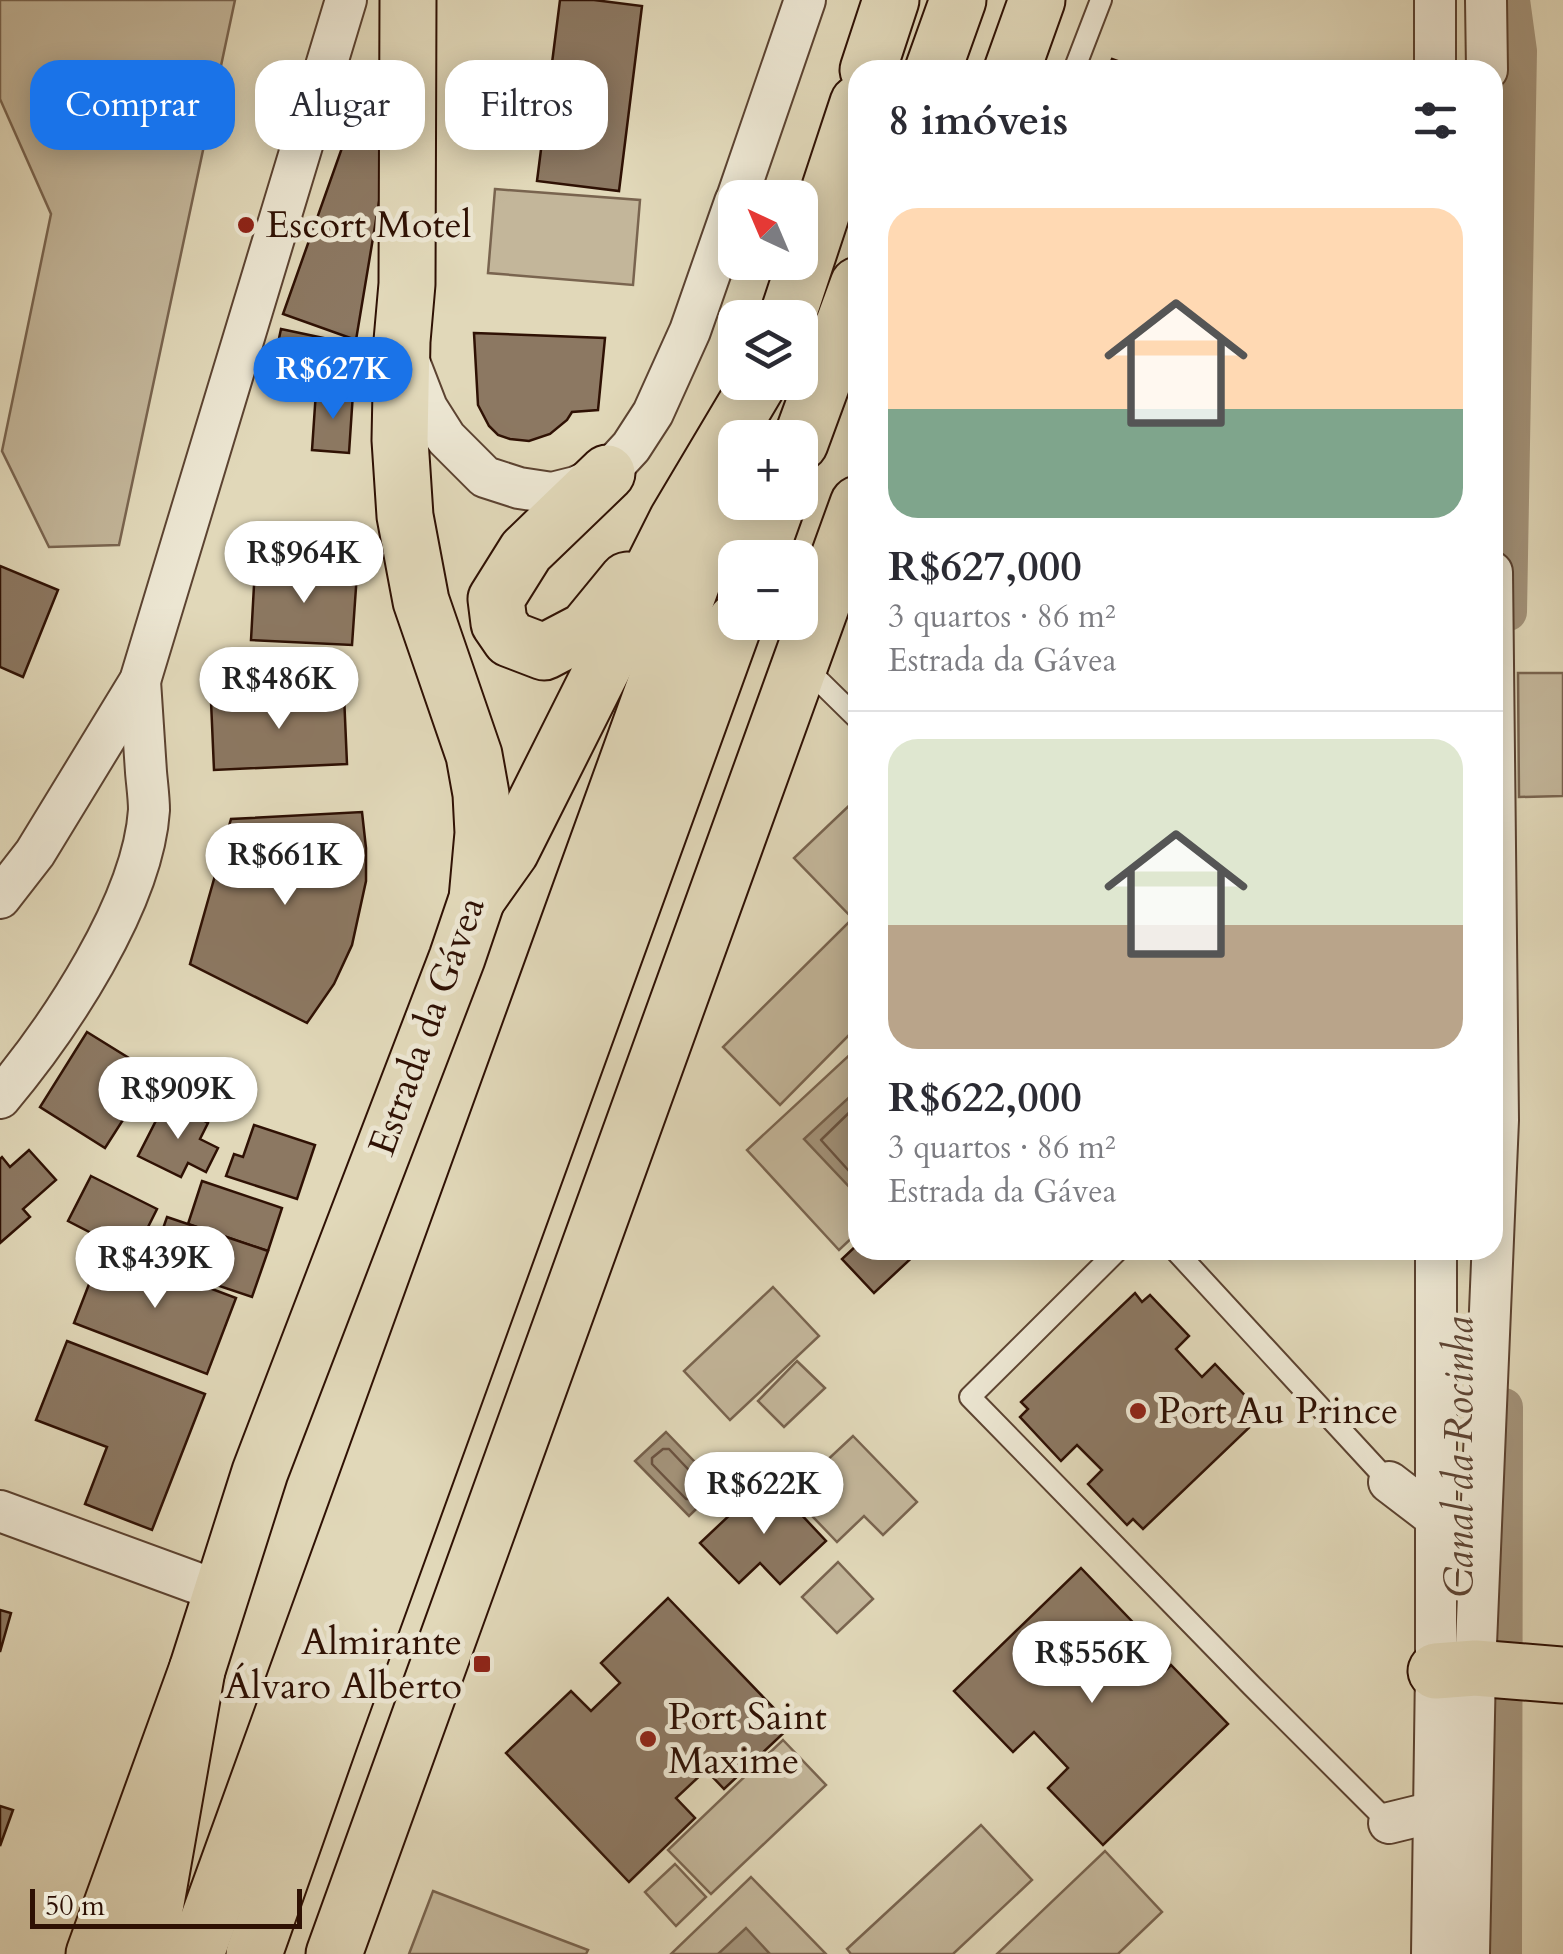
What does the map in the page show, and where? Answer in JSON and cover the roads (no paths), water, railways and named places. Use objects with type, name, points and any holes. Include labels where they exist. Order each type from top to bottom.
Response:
[{"type":"main road","name":"Estrada da Gávea","points":[[94,1954],[197,1670],[260,1472],[477,899],[483,833],[474,755],[421,601],[405,516],[400,440],[407,284],[408,0]]},
{"type":"main road","points":[[871,60],[891,0]]},
{"type":"main road","points":[[937,60],[958,0]]},
{"type":"main road","points":[[1016,60],[1038,0]]},
{"type":"main road","points":[[792,300],[848,132]]},
{"type":"main road","points":[[808,420],[848,312]]},
{"type":"main road","points":[[477,899],[511,851],[677,520],[751,400]]},
{"type":"main road","points":[[608,473],[526,551],[496,599],[499,623],[510,640],[544,652],[586,630],[677,520]]},
{"type":"main road","points":[[196,1954],[718,511]]},
{"type":"main road","points":[[334,1954],[848,531]]},
{"type":"main road","points":[[254,1954],[728,640]]},
{"type":"main road","points":[[147,1954],[197,1670]]},
{"type":"main road","points":[[1471,1670],[1563,1675]]},
{"type":"main road","points":[[290,1954],[330,1740]]},
{"type":"street","points":[[0,898],[34,854],[140,681],[346,0]]},
{"type":"street","points":[[743,180],[805,0]]},
{"type":"street","points":[[1435,0],[1435,60]]},
{"type":"street","points":[[1486,0],[1487,60]]},
{"type":"street","points":[[402,341],[427,408],[446,438],[485,477],[552,493],[576,488],[608,473],[653,413],[690,331],[718,251]]},
{"type":"street","points":[[0,1098],[32,1059],[88,970],[119,914],[138,866],[149,810],[140,681]]},
{"type":"street","points":[[1432,1954],[1434,1812],[1471,1670],[1436,1518],[1436,1260]]},
{"type":"street","points":[[1469,1954],[1471,1670],[1491,1260]]},
{"type":"street","points":[[1389,1482],[1436,1518]]},
{"type":"street","points":[[0,1511],[221,1592]]},
{"type":"street","points":[[1389,1822],[1434,1812]]},
{"type":"lane","points":[[1078,60],[1101,0]]},
{"type":"lane","points":[[800,662],[848,708]]},
{"type":"lane","points":[[1108,1260],[970,1398],[1389,1822]]},
{"type":"lane","points":[[1183,1260],[1389,1482]]},
{"type":"water","points":[[848,1098],[848,1186],[804,1139]]},
{"type":"water","points":[[666,1432],[719,1487],[689,1516],[635,1461]]},
{"type":"water","points":[[746,1928],[770,1954],[718,1954]]},
{"type":"waterway","name":"Canal da Rocinha","points":[[1508,612],[1518,51],[1511,0]]},
{"type":"waterway","name":"Canal da Rocinha","points":[[1503,1954],[1504,1407]]},
{"type":"place","name":"Escort Motel","points":[[246,225]]},
{"type":"place","name":"Port Au Prince","points":[[1138,1411]]},
{"type":"place","name":"Almirante Álvaro Alberto","points":[[482,1664]]},
{"type":"place","name":"Port Saint Maxime","points":[[648,1739]]}]
